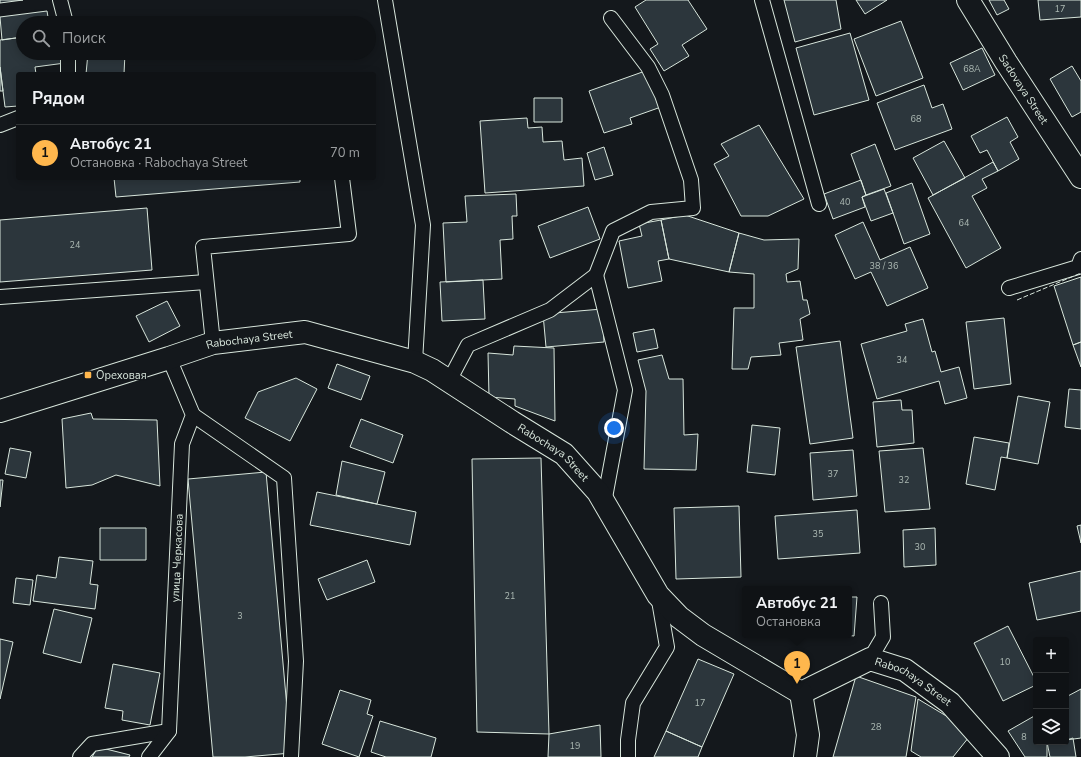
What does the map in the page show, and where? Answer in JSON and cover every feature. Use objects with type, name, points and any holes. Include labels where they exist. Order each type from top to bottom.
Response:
[{"type":"street","name":"Sadovaya Street","points":[[968,0],[1006,62],[1081,177]]},
{"type":"street","name":"Rabochaya Street","points":[[0,411],[213,343],[305,332],[415,362],[432,370],[564,454],[598,492],[658,595],[679,617],[703,635],[801,693],[870,659],[905,670],[950,703],[998,757]]},
{"type":"street","points":[[801,693],[808,735],[805,757]]},
{"type":"lane","points":[[60,0],[64,16]]},
{"type":"lane","points":[[385,0],[423,225],[415,362]]},
{"type":"lane","points":[[762,0],[819,204]]},
{"type":"lane","points":[[449,381],[468,345],[550,310],[596,275],[614,231],[651,212],[693,208],[691,180],[662,95],[648,67],[611,18]]},
{"type":"lane","points":[[68,60],[68,72]]},
{"type":"lane","points":[[0,125],[16,119]]},
{"type":"lane","points":[[213,343],[203,247],[349,234],[342,180]]},
{"type":"lane","points":[[1009,288],[1078,266],[1081,259]]},
{"type":"lane","points":[[596,275],[625,390],[604,504]]},
{"type":"lane","points":[[0,297],[206,282]]},
{"type":"lane","points":[[169,358],[193,415],[284,478],[296,661],[291,757]]},
{"type":"lane","name":"улица Черкасова","points":[[169,731],[182,444],[193,415]]},
{"type":"lane","points":[[628,757],[628,740],[633,703],[666,647],[658,595]]},
{"type":"lane","points":[[870,659],[883,637],[881,603]]},
{"type":"lane","points":[[80,757],[92,744],[169,731]]},
{"type":"lane","points":[[149,757],[169,731]]},
{"type":"building","points":[[0,0],[23,0],[0,3]]},
{"type":"building","points":[[646,0],[688,0],[707,29],[682,45],[689,56],[664,71],[650,49],[658,44],[635,7]]},
{"type":"building","points":[[784,0],[836,0],[841,29],[795,42]]},
{"type":"building","points":[[856,0],[887,0],[865,14]]},
{"type":"building","points":[[989,0],[1004,0],[1009,9],[997,15]]},
{"type":"building","points":[[1038,0],[1081,0],[1081,17],[1040,20]]},
{"type":"building","points":[[47,11],[48,16],[16,16],[16,38],[2,40],[0,17]]},
{"type":"building","points":[[901,21],[923,78],[876,96],[854,39]]},
{"type":"building","points":[[850,33],[869,100],[814,115],[796,48]]},
{"type":"building","points":[[16,38],[16,60],[64,60],[65,63],[35,67],[36,72],[16,72],[16,106],[5,107],[0,67],[0,40]]},
{"type":"building","points":[[982,48],[995,75],[963,90],[950,63]]},
{"type":"building","points":[[87,60],[125,60],[124,72],[86,72]]},
{"type":"building","points":[[1072,66],[1081,81],[1081,112],[1072,117],[1050,79]]},
{"type":"building","points":[[0,67],[3,91],[0,91]]},
{"type":"building","points":[[648,70],[661,107],[630,118],[632,124],[604,133],[589,91]]},
{"type":"building","points":[[924,85],[932,108],[943,104],[952,129],[895,150],[877,103]]},
{"type":"building","points":[[534,98],[562,98],[562,122],[534,122]]},
{"type":"building","points":[[1007,117],[1018,137],[1010,142],[1019,159],[998,171],[987,150],[980,153],[971,136]]},
{"type":"building","points":[[527,118],[528,128],[542,127],[543,142],[562,141],[564,160],[582,158],[584,186],[485,193],[480,121]]},
{"type":"building","points":[[759,125],[804,199],[768,216],[741,216],[714,164],[729,156],[721,144]]},
{"type":"building","points":[[944,141],[965,178],[933,195],[913,158]]},
{"type":"building","points":[[875,144],[891,186],[866,195],[851,154]]},
{"type":"building","points":[[604,147],[613,175],[595,180],[587,153]]},
{"type":"building","points":[[993,162],[998,171],[982,179],[987,188],[972,196],[1001,248],[966,268],[928,198]]},
{"type":"building","points":[[114,180],[300,180],[300,182],[116,197]]},
{"type":"building","points":[[861,180],[866,195],[862,197],[865,207],[833,219],[824,194]]},
{"type":"building","points":[[912,183],[930,234],[904,244],[886,193]]},
{"type":"building","points":[[884,189],[893,213],[871,221],[862,197]]},
{"type":"building","points":[[516,194],[517,216],[512,216],[513,239],[500,240],[502,279],[446,282],[443,223],[467,222],[465,196]]},
{"type":"building","points":[[588,207],[600,239],[550,258],[538,226]]},
{"type":"building","points":[[147,208],[152,270],[0,282],[0,220]]},
{"type":"building","points":[[685,215],[739,233],[729,272],[669,259],[661,220]]},
{"type":"building","points":[[661,220],[669,259],[658,261],[662,281],[628,288],[619,241],[642,236],[639,224]]},
{"type":"building","points":[[863,222],[880,260],[910,247],[928,288],[887,306],[871,272],[855,279],[835,235]]},
{"type":"building","points":[[739,233],[764,240],[799,239],[798,269],[786,274],[787,282],[800,281],[803,300],[807,300],[810,314],[800,319],[803,340],[779,343],[781,355],[751,357],[748,369],[732,369],[734,308],[754,308],[754,274],[729,272]]},
{"type":"building","points":[[1081,277],[1081,342],[1073,345],[1054,286]]},
{"type":"building","points":[[483,280],[485,319],[442,321],[440,282]]},
{"type":"building","points":[[167,301],[180,326],[149,342],[136,316]]},
{"type":"building","points":[[602,309],[604,342],[546,347],[543,314]]},
{"type":"building","points":[[1004,318],[1011,384],[974,389],[966,322]]},
{"type":"building","points":[[923,319],[932,352],[935,351],[941,372],[959,367],[967,398],[945,404],[939,381],[877,399],[861,344],[907,331],[905,324]]},
{"type":"building","points":[[654,329],[658,348],[637,352],[633,333]]},
{"type":"building","points":[[840,341],[853,438],[810,444],[796,347]]},
{"type":"building","points":[[1081,342],[1081,367],[1073,345]]},
{"type":"building","points":[[514,346],[554,348],[555,421],[515,406],[515,399],[489,397],[488,353],[513,355]]},
{"type":"building","points":[[662,355],[669,379],[683,379],[684,435],[698,434],[696,470],[644,469],[646,391],[638,360]]},
{"type":"building","points":[[337,364],[370,376],[361,400],[328,388]]},
{"type":"building","points":[[296,378],[317,389],[290,441],[245,418],[258,392]]},
{"type":"building","points":[[1069,389],[1081,390],[1081,429],[1065,427]]},
{"type":"building","points":[[1018,396],[1050,402],[1038,464],[1007,458]]},
{"type":"building","points":[[901,400],[902,410],[912,410],[914,443],[877,447],[873,402]]},
{"type":"building","points":[[91,413],[93,419],[157,420],[160,486],[116,475],[92,485],[66,488],[62,419]]},
{"type":"building","points":[[361,419],[403,435],[393,463],[350,447]]},
{"type":"building","points":[[752,425],[780,428],[775,475],[747,472]]},
{"type":"building","points":[[974,437],[1009,443],[1007,458],[1001,457],[995,490],[966,484]]},
{"type":"building","points":[[10,448],[31,452],[26,478],[5,474]]},
{"type":"building","points":[[923,448],[930,509],[885,512],[879,451]]},
{"type":"building","points":[[853,450],[857,496],[813,500],[810,453]]},
{"type":"building","points":[[541,458],[549,734],[477,732],[472,459]]},
{"type":"building","points":[[342,461],[385,472],[377,504],[336,495]]},
{"type":"building","points":[[266,472],[291,753],[245,757],[213,757],[188,479]]},
{"type":"building","points":[[0,480],[3,480],[0,507]]},
{"type":"building","points":[[317,492],[416,512],[410,545],[310,525]]},
{"type":"building","points":[[739,506],[741,577],[676,579],[674,508]]},
{"type":"building","points":[[857,510],[860,553],[778,559],[775,516]]},
{"type":"building","points":[[1081,525],[1081,543],[1077,526]]},
{"type":"building","points":[[100,528],[146,528],[146,560],[100,560]]},
{"type":"building","points":[[935,528],[936,565],[904,567],[903,530]]},
{"type":"building","points":[[59,557],[93,561],[90,584],[98,585],[95,609],[33,601],[37,575],[56,578]]},
{"type":"building","points":[[367,560],[375,582],[327,600],[318,579]]},
{"type":"building","points":[[1081,571],[1081,611],[1037,620],[1029,583]]},
{"type":"building","points":[[16,578],[33,580],[30,605],[13,603]]},
{"type":"building","points":[[852,597],[857,597],[854,636],[852,636]]},
{"type":"building","points":[[54,609],[92,618],[81,663],[43,653]]},
{"type":"building","points":[[1008,626],[1033,675],[1033,686],[1003,701],[974,643]]},
{"type":"building","points":[[0,639],[13,642],[0,699]]},
{"type":"building","points":[[698,659],[734,674],[702,747],[666,731]]},
{"type":"building","points":[[113,664],[160,673],[150,725],[122,720],[123,711],[105,708]]},
{"type":"building","points":[[856,676],[916,697],[906,757],[833,757]]},
{"type":"building","points":[[1081,689],[1081,738],[1069,740],[1069,695]]},
{"type":"building","points":[[340,690],[371,700],[367,714],[373,716],[359,757],[322,744]]},
{"type":"building","points":[[918,699],[973,732],[953,757],[921,757],[911,751]]},
{"type":"building","points":[[1033,717],[1033,745],[1047,745],[1047,757],[1025,757],[1008,731]]},
{"type":"building","points":[[380,721],[436,738],[431,757],[386,757],[371,752]]},
{"type":"building","points":[[600,725],[601,757],[548,757],[549,734]]},
{"type":"building","points":[[666,731],[702,747],[698,757],[654,757]]},
{"type":"building","points":[[1073,738],[1076,757],[1050,757],[1048,745],[1069,745],[1069,739]]},
{"type":"building","points":[[98,747],[130,755],[129,757],[92,757]]},
{"type":"fence","points":[[1017,300],[1081,273]]},
{"type":"place","name":"Ореховая","points":[[88,375]]},
{"type":"place","name":"Автобус 21","points":[[797,684]]}]
